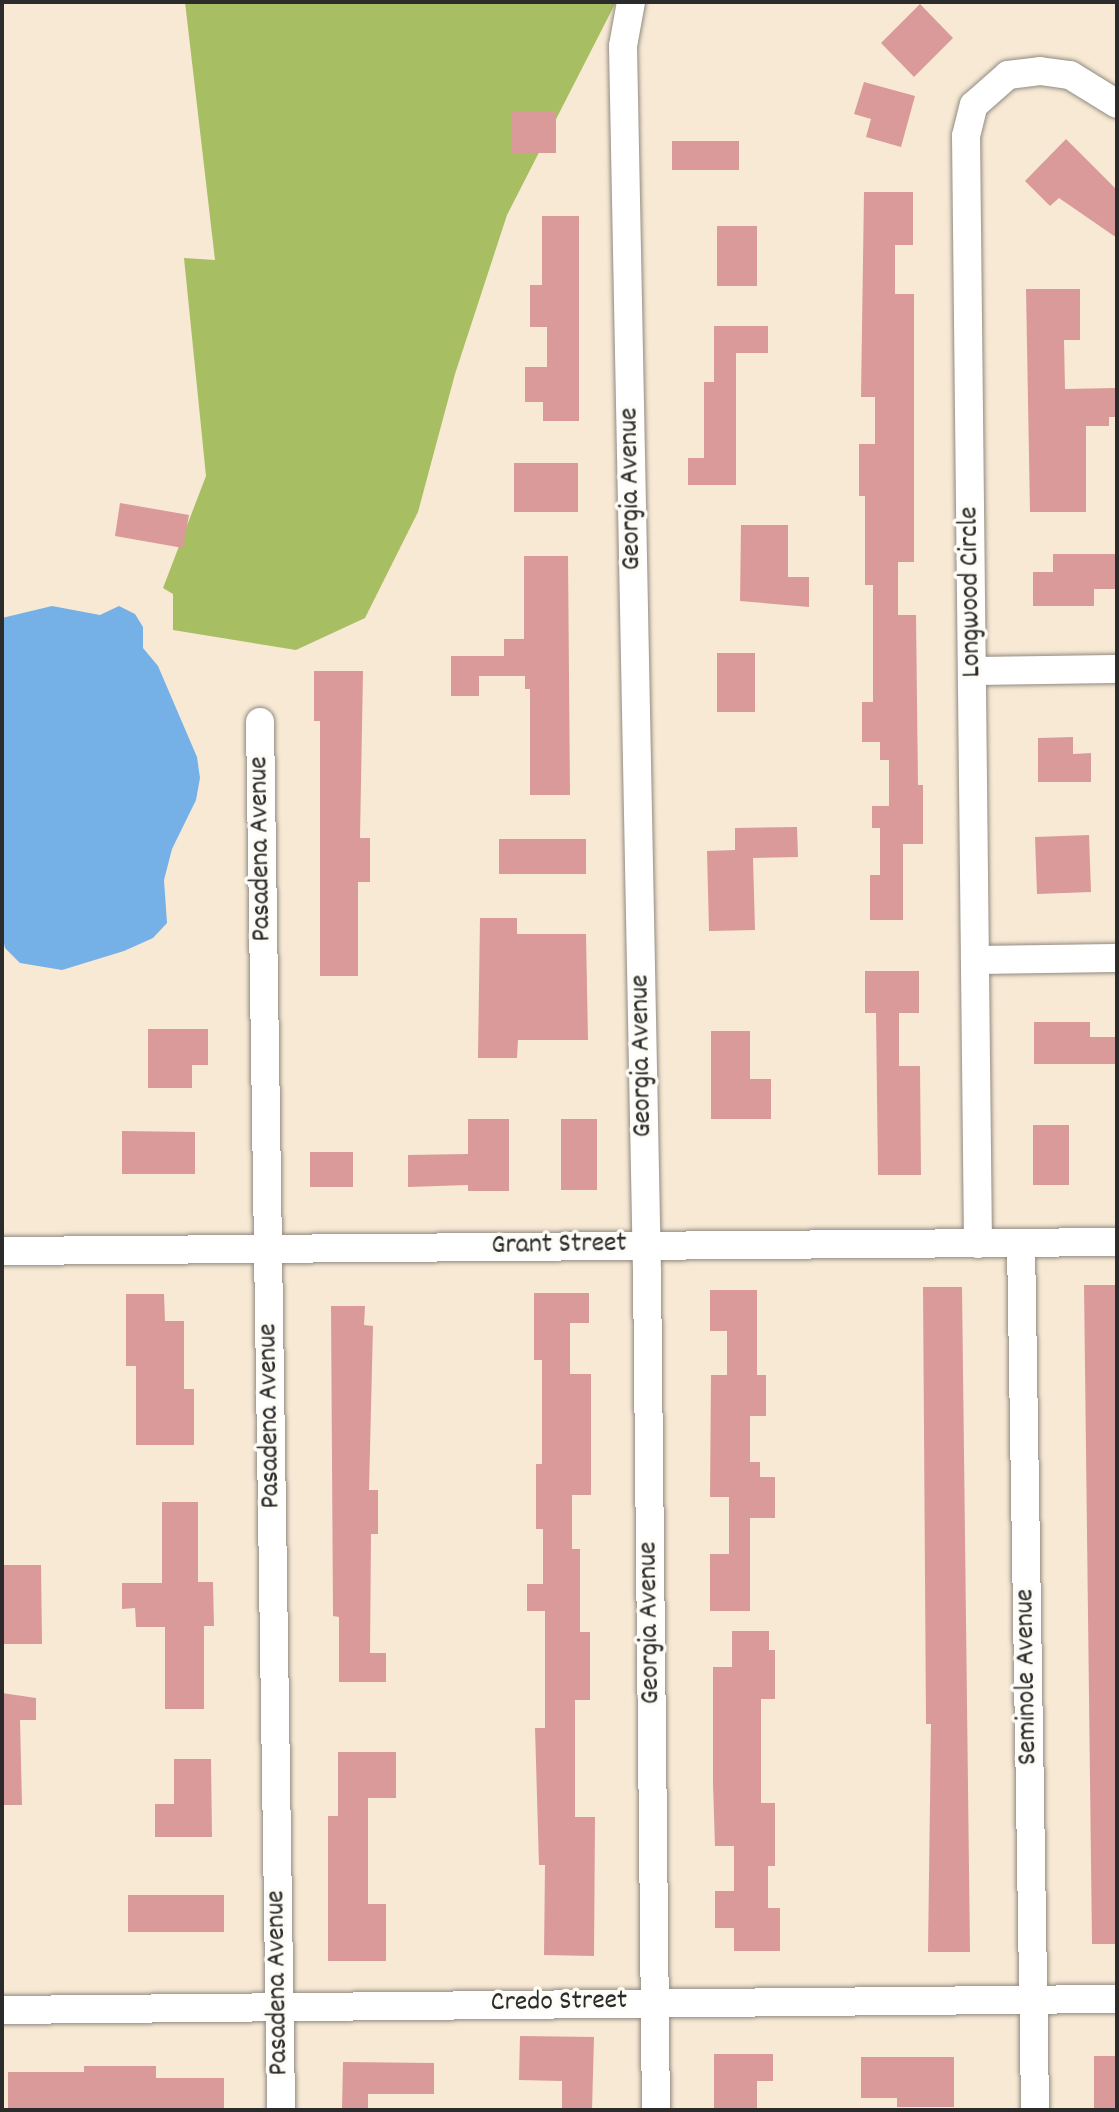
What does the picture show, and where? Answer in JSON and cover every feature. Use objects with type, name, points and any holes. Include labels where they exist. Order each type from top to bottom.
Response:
[{"type":"street","name":"Georgia Avenue","points":[[631,2],[624,60],[647,1245],[656,2110]]},
{"type":"street","name":"Longwood Circle","points":[[978,1244],[966,136],[974,105],[1008,75],[1040,71],[1070,75],[1117,104]]},
{"type":"street","points":[[973,671],[1117,669]]},
{"type":"street","name":"Pasadena Avenue","points":[[260,722],[281,2110]]},
{"type":"street","points":[[975,960],[1117,958]]},
{"type":"street","name":"Grant Street","points":[[2,1251],[1117,1242]]},
{"type":"street","name":"Seminole Avenue","points":[[1021,1243],[1035,2110]]},
{"type":"street","name":"Credo Street","points":[[2,2010],[1117,1999]]},
{"type":"green space","points":[[185,2],[616,2],[507,215],[455,374],[418,512],[365,618],[296,650],[173,630],[173,594],[163,588],[206,476],[184,258],[215,260]]},
{"type":"water","points":[[52,606],[100,615],[119,606],[135,614],[143,627],[143,648],[158,666],[197,757],[200,778],[196,800],[172,849],[164,880],[167,923],[153,938],[124,951],[62,970],[20,963],[5,948],[2,935],[2,618]]},
{"type":"building","points":[[920,4],[953,38],[914,77],[881,43]]},
{"type":"building","points":[[864,82],[915,96],[901,147],[866,137],[871,119],[854,114]]},
{"type":"building","points":[[512,112],[556,112],[556,153],[512,153]]},
{"type":"building","points":[[1066,139],[1117,190],[1117,238],[1059,198],[1050,206],[1025,181]]},
{"type":"building","points":[[672,141],[739,141],[739,170],[672,170]]},
{"type":"building","points":[[864,192],[913,192],[913,245],[895,245],[895,294],[914,294],[914,562],[898,562],[898,615],[916,615],[918,785],[923,785],[923,844],[903,844],[903,920],[870,920],[870,875],[880,875],[880,828],[872,828],[872,806],[889,806],[889,760],[880,760],[880,742],[862,742],[862,702],[873,702],[873,585],[865,585],[865,496],[859,496],[859,444],[875,444],[875,397],[861,397]]},
{"type":"building","points":[[542,216],[579,216],[579,421],[543,421],[543,402],[525,402],[525,367],[547,367],[547,327],[530,327],[530,285],[542,285]]},
{"type":"building","points":[[717,226],[757,226],[757,286],[717,286]]},
{"type":"building","points":[[1026,289],[1080,289],[1080,340],[1064,340],[1065,389],[1117,388],[1117,417],[1109,417],[1109,426],[1086,426],[1086,512],[1030,512]]},
{"type":"building","points":[[714,326],[768,326],[768,353],[736,353],[736,485],[688,485],[688,458],[704,458],[704,382],[714,382]]},
{"type":"building","points":[[514,463],[578,463],[578,512],[514,512]]},
{"type":"building","points":[[120,503],[189,515],[183,548],[115,536]]},
{"type":"building","points":[[741,525],[788,525],[788,577],[809,577],[809,607],[740,601]]},
{"type":"building","points":[[1053,554],[1117,554],[1117,589],[1094,589],[1094,606],[1033,606],[1033,572],[1053,572]]},
{"type":"building","points":[[524,556],[568,556],[570,795],[530,795],[530,689],[525,689],[525,676],[479,676],[479,696],[451,696],[451,656],[504,656],[504,639],[524,639]]},
{"type":"building","points":[[717,653],[755,653],[755,712],[717,712]]},
{"type":"building","points":[[314,671],[363,671],[360,838],[370,838],[370,882],[358,882],[358,976],[320,976],[320,721],[314,721]]},
{"type":"building","points":[[1073,737],[1073,754],[1091,753],[1091,782],[1038,782],[1038,738]]},
{"type":"building","points":[[797,827],[798,857],[753,858],[755,930],[709,931],[707,851],[735,850],[735,828]]},
{"type":"building","points":[[1089,835],[1091,892],[1037,894],[1035,837]]},
{"type":"building","points":[[499,839],[586,839],[586,874],[499,874]]},
{"type":"building","points":[[480,918],[517,918],[517,934],[586,934],[588,1040],[518,1040],[517,1058],[478,1058]]},
{"type":"building","points":[[865,971],[919,971],[919,1013],[899,1013],[899,1066],[920,1066],[921,1175],[878,1175],[876,1013],[865,1013]]},
{"type":"building","points":[[1034,1022],[1090,1022],[1090,1037],[1117,1037],[1117,1064],[1034,1064]]},
{"type":"building","points":[[148,1029],[208,1029],[208,1065],[192,1065],[192,1088],[148,1088]]},
{"type":"building","points":[[711,1031],[750,1031],[750,1079],[771,1079],[771,1119],[711,1119]]},
{"type":"building","points":[[468,1119],[509,1119],[509,1191],[468,1191],[468,1185],[408,1187],[408,1155],[468,1154]]},
{"type":"building","points":[[561,1119],[597,1119],[597,1190],[561,1190]]},
{"type":"building","points":[[1033,1125],[1069,1125],[1069,1185],[1033,1185]]},
{"type":"building","points":[[122,1131],[195,1132],[195,1174],[122,1174]]},
{"type":"building","points":[[310,1152],[353,1152],[353,1187],[310,1187]]},
{"type":"building","points":[[1084,1285],[1117,1285],[1117,1944],[1092,1944]]},
{"type":"building","points":[[923,1287],[962,1287],[970,1952],[928,1952],[931,1724],[926,1724]]},
{"type":"building","points":[[710,1290],[757,1290],[757,1375],[766,1375],[766,1416],[750,1416],[750,1462],[760,1462],[760,1477],[775,1477],[775,1518],[750,1518],[750,1611],[710,1611],[710,1554],[729,1554],[729,1497],[710,1497],[711,1375],[727,1375],[727,1331],[710,1331]]},
{"type":"building","points":[[534,1293],[589,1293],[589,1323],[570,1323],[570,1374],[591,1374],[591,1495],[572,1495],[572,1549],[580,1549],[580,1632],[590,1632],[590,1700],[575,1700],[575,1817],[595,1817],[594,1956],[544,1955],[545,1865],[539,1865],[535,1728],[545,1728],[545,1611],[527,1611],[527,1584],[543,1584],[543,1529],[536,1529],[536,1464],[542,1464],[542,1360],[534,1360]]},
{"type":"building","points":[[126,1294],[164,1294],[165,1321],[184,1321],[184,1389],[194,1389],[194,1445],[136,1445],[136,1366],[126,1366]]},
{"type":"building","points":[[331,1306],[365,1306],[364,1325],[373,1326],[369,1490],[378,1490],[378,1534],[371,1534],[370,1653],[386,1653],[386,1682],[339,1682],[339,1617],[333,1616]]},
{"type":"building","points":[[162,1502],[198,1502],[198,1582],[213,1582],[214,1626],[204,1626],[204,1709],[165,1709],[165,1627],[136,1627],[135,1608],[122,1609],[122,1583],[162,1583]]},
{"type":"building","points":[[2,1565],[41,1565],[42,1644],[2,1644]]},
{"type":"building","points":[[732,1631],[769,1631],[769,1650],[775,1650],[775,1699],[761,1699],[761,1803],[775,1803],[775,1866],[768,1866],[768,1908],[780,1908],[780,1951],[734,1951],[734,1928],[715,1928],[715,1891],[734,1891],[734,1846],[715,1846],[713,1667],[732,1667]]},
{"type":"building","points":[[2,1693],[36,1698],[36,1720],[20,1720],[22,1805],[2,1805]]},
{"type":"building","points":[[338,1752],[396,1752],[396,1798],[368,1798],[368,1904],[386,1904],[386,1961],[328,1961],[328,1816],[338,1816]]},
{"type":"building","points":[[174,1759],[211,1759],[212,1837],[155,1837],[155,1804],[174,1804]]},
{"type":"building","points":[[128,1895],[224,1895],[224,1932],[128,1932]]},
{"type":"building","points":[[520,2036],[594,2037],[592,2110],[562,2110],[562,2081],[519,2080]]},
{"type":"building","points":[[714,2054],[773,2054],[773,2081],[757,2081],[757,2110],[714,2110]]},
{"type":"building","points":[[1094,2056],[1117,2056],[1117,2110],[1094,2110]]},
{"type":"building","points":[[861,2057],[954,2057],[954,2107],[897,2107],[897,2098],[861,2098]]},
{"type":"building","points":[[343,2062],[434,2063],[434,2094],[368,2094],[368,2110],[342,2110]]},
{"type":"building","points":[[84,2066],[156,2066],[156,2078],[224,2078],[224,2110],[8,2110],[8,2072],[84,2072]]}]
